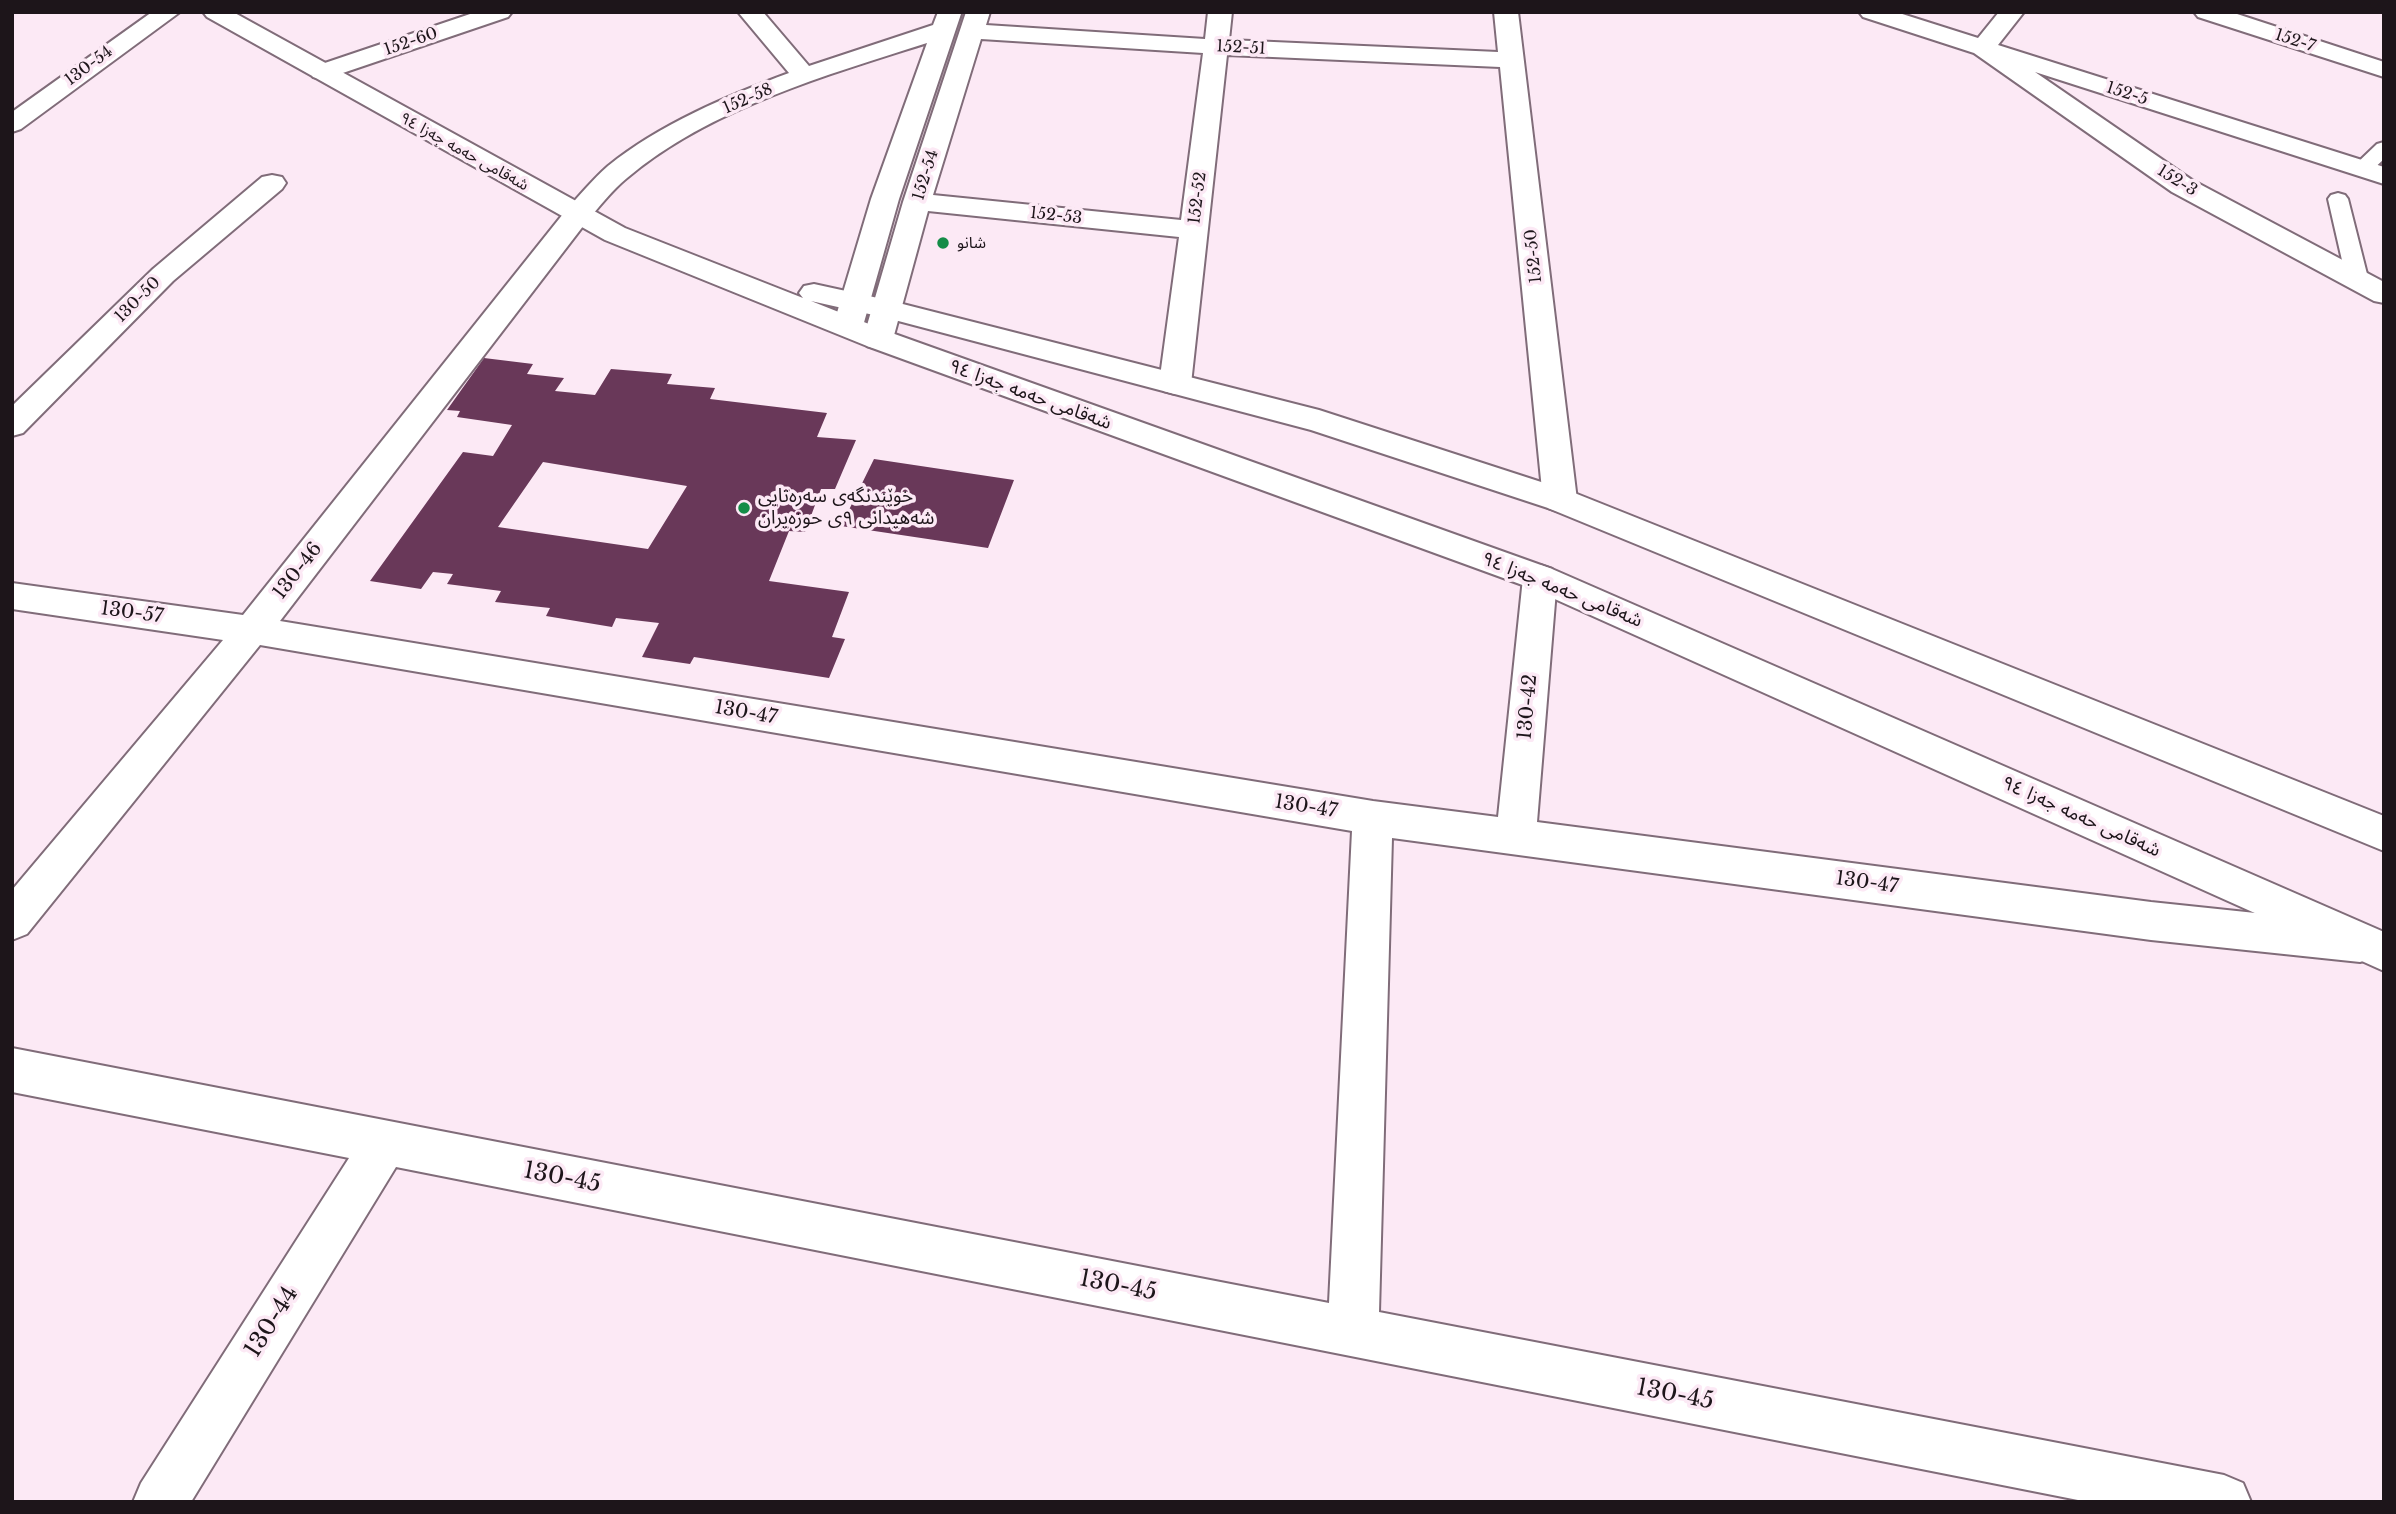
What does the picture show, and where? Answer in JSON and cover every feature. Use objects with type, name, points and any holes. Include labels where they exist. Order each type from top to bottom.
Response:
[{"type":"street","name":"130-54","points":[[12,124],[117,46],[168,12]]},
{"type":"street","name":"شەقامی حەمە جەزا ٩٤","points":[[215,12],[577,215],[666,255],[867,319],[1540,578],[2374,947]]},
{"type":"street","name":"152-60","points":[[322,72],[500,12]]},
{"type":"street","points":[[750,12],[804,75]]},
{"type":"street","name":"152-52","points":[[1175,384],[1220,12]]},
{"type":"street","name":"152-50","points":[[1506,12],[1560,500]]},
{"type":"street","name":"152-5","points":[[1871,12],[2373,172]]},
{"type":"street","points":[[1983,48],[2012,12]]},
{"type":"street","name":"152-7","points":[[2206,12],[2384,70]]},
{"type":"street","name":"152-58","points":[[577,215],[620,170],[688,127],[804,75],[961,21]]},
{"type":"street","name":"152-51","points":[[961,21],[1216,47],[1512,60]]},
{"type":"street","name":"152-54","points":[[867,319],[917,202],[961,21]]},
{"type":"street","name":"152-54","points":[[867,319],[885,199],[961,21]]},
{"type":"street","name":"152-3","points":[[1983,48],[2182,186],[2384,294]]},
{"type":"street","name":"130-50","points":[[12,425],[163,275],[272,183]]},
{"type":"street","name":"152-53","points":[[917,202],[1194,230]]},
{"type":"street","name":"130-46","points":[[12,921],[252,630],[577,215]]},
{"type":"street","name":"شەقامی حەمە جەزا ٩٤","points":[[867,319],[1175,384],[1319,421],[1560,500],[2384,834]]},
{"type":"street","name":"130-42","points":[[1516,837],[1540,578]]},
{"type":"street","name":"130-57","points":[[12,596],[252,630]]},
{"type":"street","name":"130-47","points":[[252,630],[1373,818],[2374,947]]},
{"type":"street","points":[[1353,1332],[1373,818]]},
{"type":"street","name":"130-45","points":[[12,1070],[2224,1502]]},
{"type":"street","name":"130-44","points":[[160,1502],[385,1143]]},
{"type":"lane","points":[[2373,172],[2384,148]]},
{"type":"lane","points":[[2338,198],[2358,282]]},
{"type":"building","name":"خوێندنگەی سەرەتایی شەهیدانی ٩ی حوزەیران","points":[[484,358],[533,364],[527,374],[564,378],[555,391],[595,395],[611,369],[672,374],[667,384],[715,388],[710,399],[827,413],[817,437],[856,440],[835,489],[821,489],[805,532],[789,531],[769,581],[849,592],[832,637],[845,639],[829,678],[694,657],[690,664],[642,657],[659,623],[616,618],[612,627],[546,616],[550,608],[495,602],[501,591],[447,584],[453,574],[433,572],[421,589],[370,581],[463,452],[493,456],[512,425],[457,417],[460,411],[447,410]],"holes":[[[543,462],[687,486],[648,549],[498,527]]]},
{"type":"building","points":[[874,459],[1014,480],[988,548],[841,526]]},
{"type":"place","name":"شانو","points":[[943,243]]},
{"type":"place","name":"خوێندنگەی سەرەتایی شەهیدانی ٩ی حوزەیران","points":[[744,508]]}]
